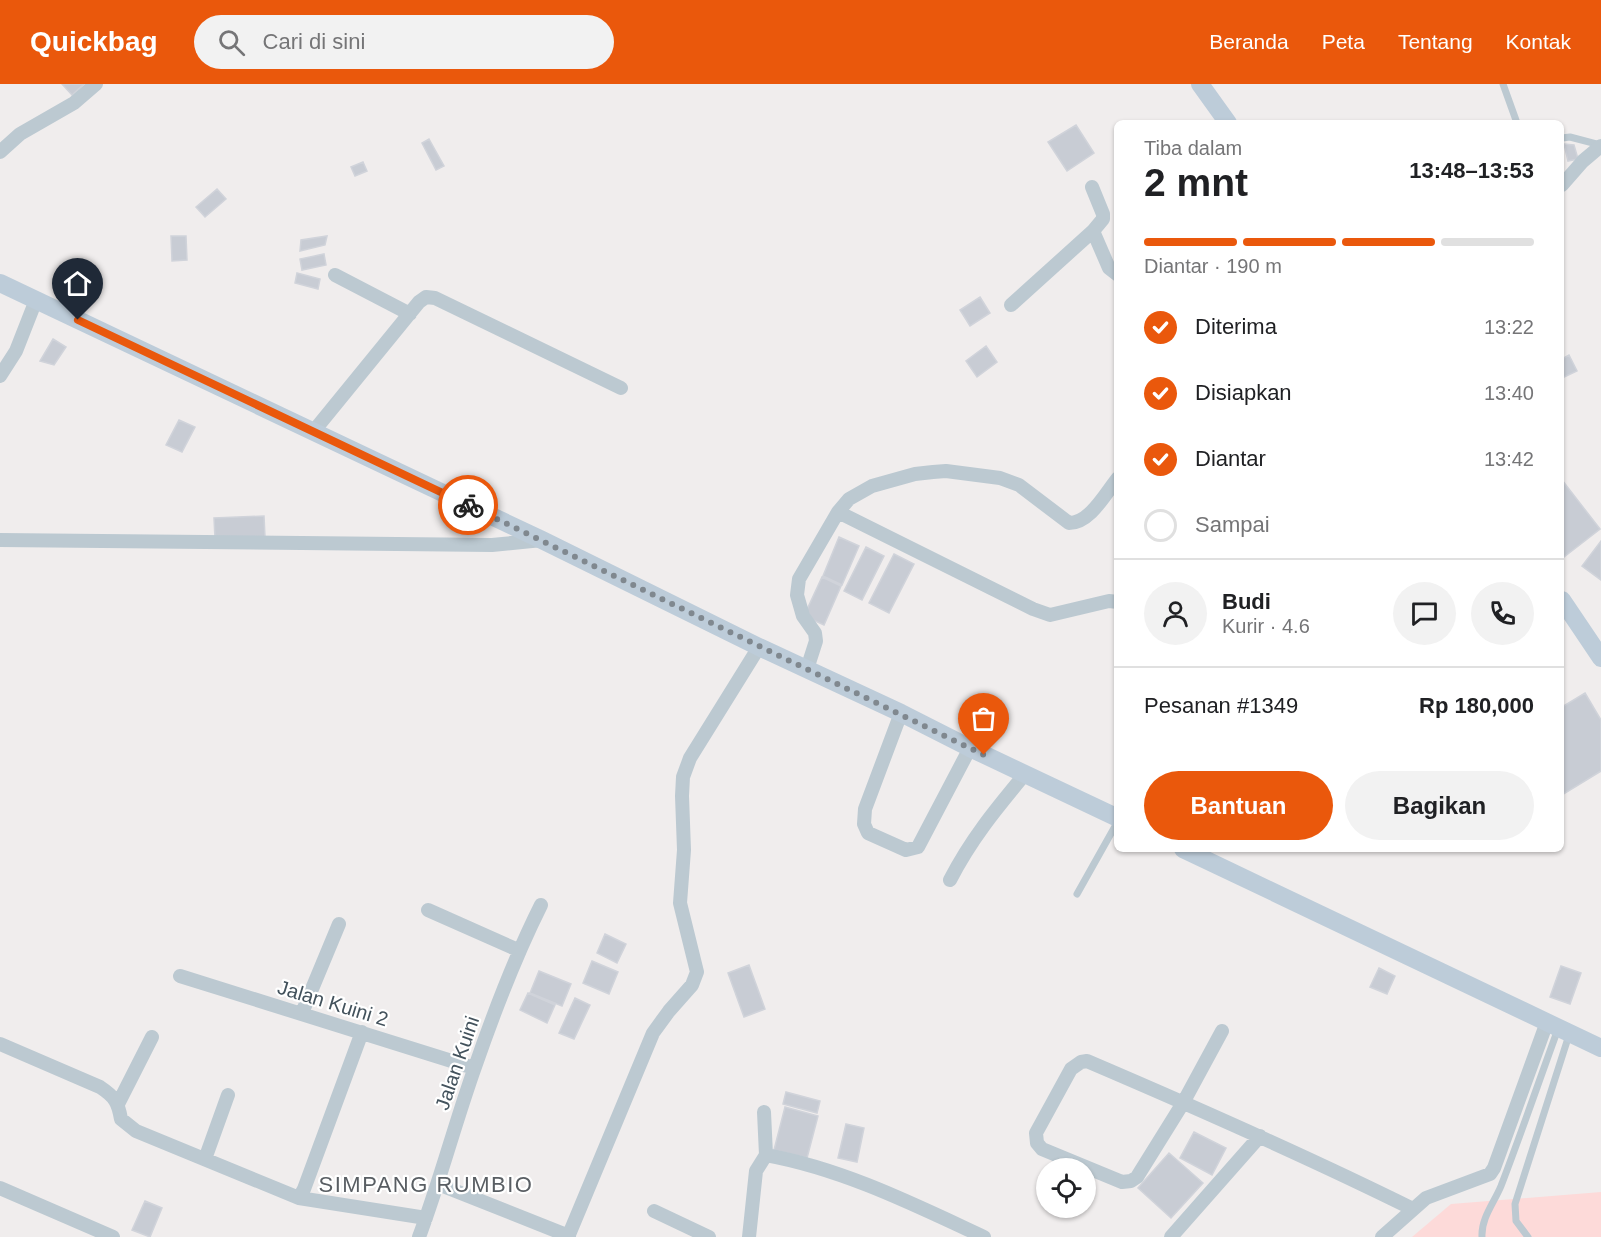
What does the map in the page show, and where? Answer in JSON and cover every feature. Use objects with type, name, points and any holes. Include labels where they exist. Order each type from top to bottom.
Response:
[{"type":"street","points":[[0,152],[20,134],[74,103],[96,84]]},
{"type":"street","points":[[1200,84],[1226,120]]},
{"type":"street","points":[[1564,183],[1583,161],[1601,146]]},
{"type":"street","points":[[1011,305],[1101,222],[1103,214],[1092,187]]},
{"type":"street","points":[[1093,231],[1109,268],[1114,272]]},
{"type":"street","points":[[335,274],[410,314]]},
{"type":"street","points":[[0,283],[542,540],[1114,817]]},
{"type":"street","points":[[313,432],[419,302],[426,297],[435,298],[621,388]]},
{"type":"street","points":[[0,376],[16,351],[36,300]]},
{"type":"street","points":[[807,669],[816,641],[815,633],[803,616],[797,595],[799,579],[838,512],[849,500],[872,486],[915,474],[946,471],[1008,481],[1019,485],[1069,524],[1086,518],[1114,483]]},
{"type":"street","points":[[838,512],[1033,609],[1050,615],[1114,602]]},
{"type":"street","points":[[0,540],[492,545],[542,540]]},
{"type":"street","points":[[1564,603],[1601,658]]},
{"type":"street","points":[[438,1184],[569,1237],[653,1033],[696,980],[697,972],[681,915],[680,903],[684,850],[683,777],[690,758],[759,647]]},
{"type":"street","points":[[901,713],[865,809],[864,824],[868,833],[906,850],[918,847],[970,748]]},
{"type":"street","points":[[950,880],[970,843],[1025,774]]},
{"type":"street","points":[[1189,852],[1601,1048]]},
{"type":"street","name":"Jalan Kuini","points":[[419,1237],[474,1068],[518,950],[541,905]]},
{"type":"street","points":[[428,910],[518,950]]},
{"type":"street","points":[[302,1013],[339,924]]},
{"type":"street","name":"Jalan Kuini 2","points":[[180,976],[474,1068]]},
{"type":"street","points":[[1382,1237],[1413,1209],[1434,1194],[1490,1174],[1559,1027]]},
{"type":"street","points":[[1222,1031],[1183,1102],[1137,1177],[1131,1181],[1122,1182],[1092,1170],[1042,1149],[1037,1143],[1036,1133],[1071,1069],[1087,1061],[1183,1102],[1260,1136],[1413,1209]]},
{"type":"street","points":[[299,1198],[362,1032]]},
{"type":"street","points":[[118,1104],[152,1036]]},
{"type":"street","points":[[0,1044],[110,1093],[118,1104],[121,1119],[136,1131],[299,1198],[426,1218]]},
{"type":"street","points":[[205,1159],[228,1095]]},
{"type":"street","points":[[749,1237],[756,1171],[766,1155],[764,1112]]},
{"type":"street","points":[[1171,1237],[1260,1136]]},
{"type":"street","points":[[766,1155],[795,1160],[855,1179],[984,1237]]},
{"type":"street","points":[[0,1188],[113,1237]]},
{"type":"street","points":[[654,1210],[706,1236]]},
{"type":"lane","points":[[1503,84],[1515,120]]},
{"type":"lane","points":[[1564,138],[1570,137],[1601,146]]},
{"type":"lane","points":[[1077,894],[1114,826]]},
{"type":"lane","points":[[1482,1237],[1485,1216],[1500,1189],[1559,1027]]},
{"type":"lane","points":[[1528,1237],[1516,1221],[1515,1204],[1559,1027]]},
{"type":"shaded area","points":[[1601,1192],[1601,1237],[1412,1237],[1451,1204]]},
{"type":"building","points":[[62,84],[84,84],[72,95]]},
{"type":"building","points":[[1076,125],[1094,153],[1067,171],[1048,142]]},
{"type":"building","points":[[429,139],[444,166],[436,170],[422,143]]},
{"type":"building","points":[[1564,144],[1574,145],[1578,159],[1568,161]]},
{"type":"building","points":[[363,162],[367,171],[355,176],[351,167]]},
{"type":"building","points":[[217,189],[226,199],[205,217],[196,207]]},
{"type":"building","points":[[171,236],[186,236],[187,260],[172,261]]},
{"type":"building","points":[[327,236],[325,245],[300,251],[301,240]]},
{"type":"building","points":[[324,254],[326,265],[302,270],[300,259]]},
{"type":"building","points":[[297,273],[320,279],[318,289],[295,283]]},
{"type":"building","points":[[980,297],[990,313],[970,326],[960,310]]},
{"type":"building","points":[[53,339],[66,347],[54,365],[40,361]]},
{"type":"building","points":[[986,346],[997,362],[977,377],[966,361]]},
{"type":"building","points":[[1569,355],[1577,371],[1564,377],[1564,358]]},
{"type":"building","points":[[179,420],[195,427],[182,452],[166,445]]},
{"type":"building","points":[[1564,483],[1600,529],[1564,557]]},
{"type":"building","points":[[264,516],[265,537],[215,539],[214,518]]},
{"type":"building","points":[[839,537],[859,546],[842,585],[823,576]]},
{"type":"building","points":[[1601,541],[1601,580],[1582,566]]},
{"type":"building","points":[[866,547],[884,556],[862,600],[844,591]]},
{"type":"building","points":[[894,554],[914,564],[889,613],[869,603]]},
{"type":"building","points":[[822,577],[841,586],[824,625],[804,616]]},
{"type":"building","points":[[1585,693],[1601,720],[1601,771],[1564,794],[1564,706]]},
{"type":"building","points":[[605,934],[626,944],[617,963],[597,953]]},
{"type":"building","points":[[592,961],[618,972],[609,994],[583,983]]},
{"type":"building","points":[[749,965],[765,1009],[744,1017],[728,973]]},
{"type":"building","points":[[1561,966],[1581,973],[1570,1004],[1550,997]]},
{"type":"building","points":[[1379,968],[1395,976],[1387,994],[1370,987]]},
{"type":"building","points":[[539,971],[571,984],[562,1006],[530,993]]},
{"type":"building","points":[[528,993],[555,1005],[547,1023],[520,1010]]},
{"type":"building","points":[[575,998],[590,1005],[574,1039],[559,1033]]},
{"type":"building","points":[[786,1092],[820,1101],[817,1113],[783,1104]]},
{"type":"building","points":[[785,1107],[818,1116],[807,1158],[774,1150]]},
{"type":"building","points":[[846,1124],[864,1128],[857,1162],[838,1158]]},
{"type":"building","points":[[1194,1132],[1226,1148],[1212,1175],[1180,1158]]},
{"type":"building","points":[[1169,1153],[1203,1183],[1171,1218],[1138,1188]]},
{"type":"building","points":[[145,1201],[162,1208],[150,1237],[132,1230]]},
{"type":"way so far","points":[[468,505],[984,755]]},
{"type":"district","name":"SIMPANG RUMBIO","points":[[426,1184]]},
{"type":"route","points":[[78,320],[468,505]]}]
